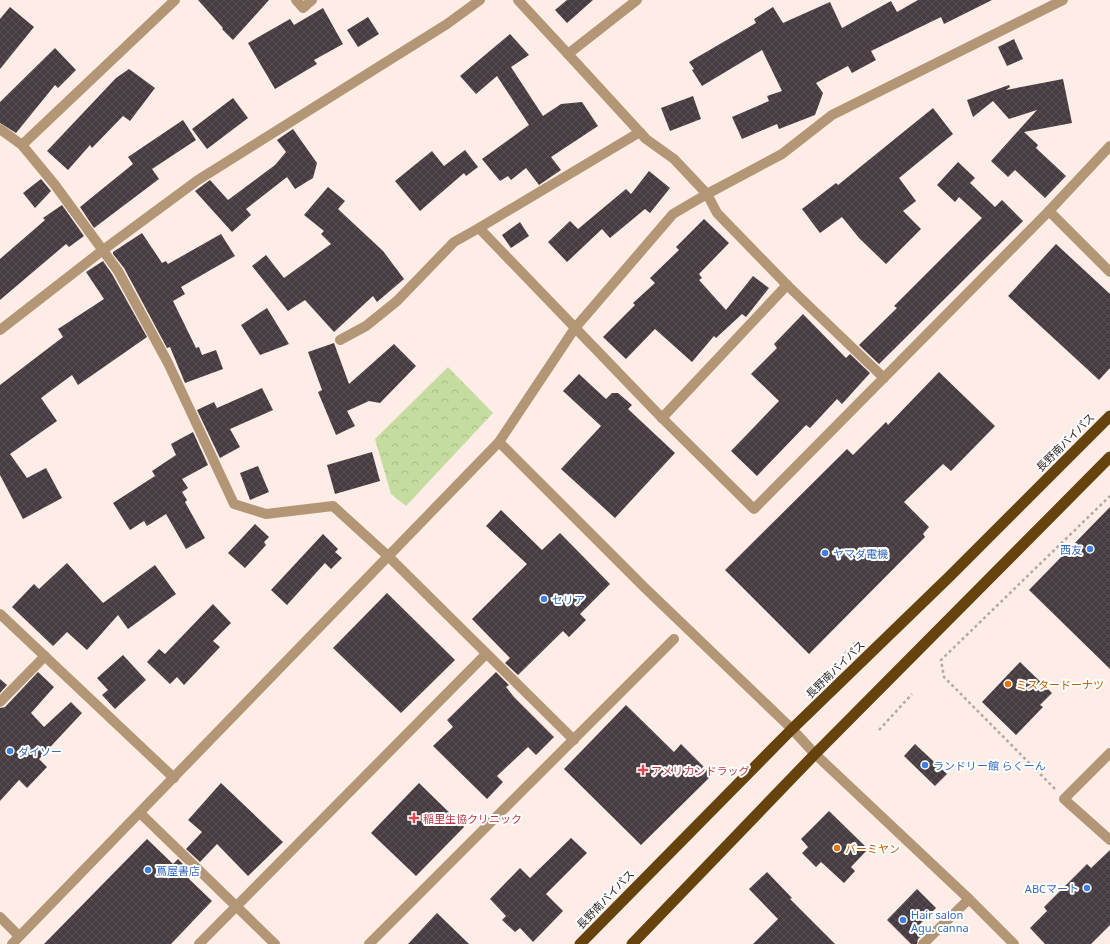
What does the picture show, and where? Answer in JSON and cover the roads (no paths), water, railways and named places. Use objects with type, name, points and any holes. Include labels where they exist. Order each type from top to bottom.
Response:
[{"type":"highway","name":"長野南バイパス","points":[[580,944],[792,729],[950,576],[1110,416]]},
{"type":"highway","points":[[632,944],[815,754],[1110,457]]},
{"type":"street","points":[[22,146],[175,0]]},
{"type":"street","points":[[296,0],[303,8],[312,0]]},
{"type":"street","points":[[0,330],[103,250],[198,180],[447,24],[480,0]]},
{"type":"street","points":[[518,0],[646,139],[674,160],[707,194],[717,213],[788,285],[884,378]]},
{"type":"street","points":[[568,54],[637,0]]},
{"type":"street","points":[[0,917],[16,940],[389,557],[499,442],[575,328],[673,214],[782,154],[832,115],[1063,0]]},
{"type":"street","points":[[0,129],[22,146],[54,185],[118,271],[168,364],[234,504],[266,514],[333,506],[389,557],[574,740]]},
{"type":"street","points":[[340,340],[366,326],[397,301],[454,242],[640,132]]},
{"type":"street","points":[[479,228],[662,418],[754,509],[1049,211],[1110,146]]},
{"type":"street","points":[[1049,211],[1110,272]]},
{"type":"street","points":[[662,418],[788,285]]},
{"type":"street","points":[[499,442],[650,593],[792,729],[815,754],[969,899],[1014,944]]},
{"type":"street","points":[[0,614],[174,778]]},
{"type":"street","points":[[369,944],[674,638]]},
{"type":"street","points":[[199,944],[486,654]]},
{"type":"street","points":[[0,702],[45,656]]},
{"type":"street","points":[[1110,752],[1064,798],[1110,840]]},
{"type":"street","points":[[140,813],[275,944]]},
{"type":"street","points":[[923,944],[969,899]]},
{"type":"place","name":"西友","points":[[1090,549]]},
{"type":"place","name":"ヤマダ電機","points":[[825,553]]},
{"type":"place","name":"セリア","points":[[544,599]]},
{"type":"place","name":"ミスタードーナツ","points":[[1008,684]]},
{"type":"place","name":"ダイソー","points":[[10,751]]},
{"type":"place","name":"ランドリー館 らくーん","points":[[925,765]]},
{"type":"place","name":"アメリカンドラッグ","points":[[643,770]]},
{"type":"place","name":"稲里生協クリニック","points":[[414,818]]},
{"type":"place","name":"バーミヤン","points":[[837,848]]},
{"type":"place","name":"蔦屋書店","points":[[148,870]]},
{"type":"place","name":"ABCマート","points":[[1087,888]]},
{"type":"place","name":"Hair salon Agu. canna","points":[[903,920]]}]
